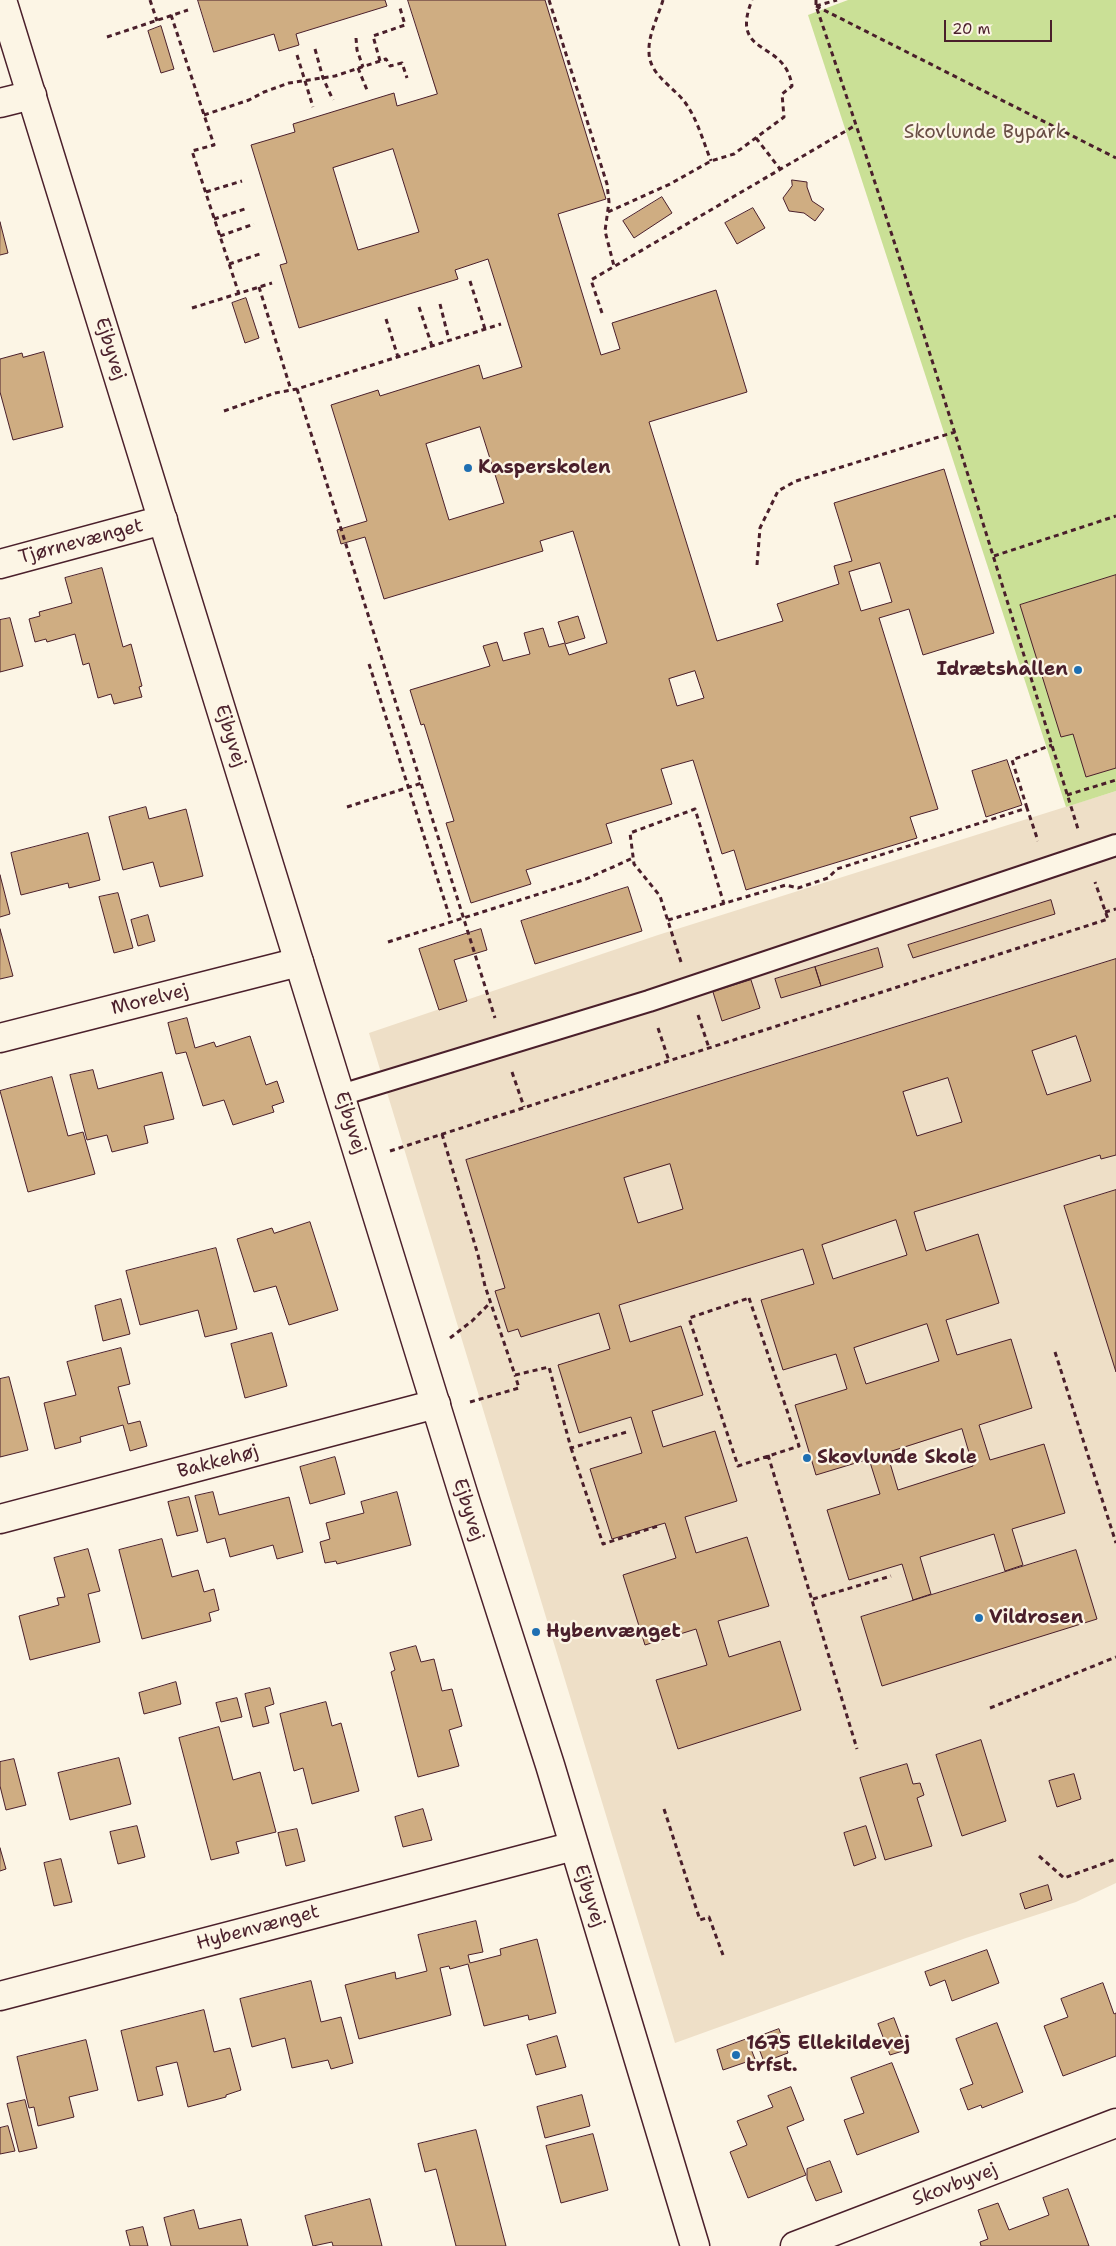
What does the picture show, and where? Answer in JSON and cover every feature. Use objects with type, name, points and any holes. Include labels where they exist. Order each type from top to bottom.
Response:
[{"type":"street","name":"Ejbyvej","points":[[2,0],[419,1351],[574,1846],[695,2246]]},
{"type":"street","points":[[0,103],[32,95]]},
{"type":"street","name":"Tjørnevænget","points":[[0,564],[163,520]]},
{"type":"street","name":"Morelvej","points":[[0,1038],[299,962]]},
{"type":"street","name":"Bakkehøj","points":[[0,1519],[436,1404]]},
{"type":"street","name":"Hybenvænget","points":[[0,1996],[574,1846]]},
{"type":"street","name":"Skovbyvej","points":[[795,2246],[1116,2124]]},
{"type":"lane","points":[[341,1095],[689,988],[1116,845]]},
{"type":"path","points":[[150,0],[156,21]]},
{"type":"path","points":[[550,0],[606,184],[609,202],[605,231],[614,266]]},
{"type":"path","points":[[663,0],[651,37],[648,52],[650,62],[655,71],[684,102],[696,123],[711,161]]},
{"type":"path","points":[[608,212],[670,184],[711,161],[734,154],[784,117],[782,94],[792,86],[790,74],[780,59],[759,46],[746,31],[746,20],[752,0]]},
{"type":"path","points":[[361,1160],[1108,920],[856,124],[816,6],[816,0]]},
{"type":"path","points":[[816,6],[837,0]]},
{"type":"path","points":[[816,6],[1116,158]]},
{"type":"path","points":[[380,61],[373,36],[405,25],[400,8]]},
{"type":"path","points":[[107,37],[188,10]]},
{"type":"path","points":[[171,16],[214,145],[192,151],[238,294]]},
{"type":"path","points":[[356,38],[362,67]]},
{"type":"path","points":[[315,49],[323,78],[333,100]]},
{"type":"path","points":[[296,55],[313,107]]},
{"type":"path","points":[[204,115],[249,100],[289,83],[323,78],[386,59],[390,66],[402,63],[407,78]]},
{"type":"path","points":[[358,68],[367,90]]},
{"type":"path","points":[[602,313],[591,280],[856,124]]},
{"type":"path","points":[[756,138],[780,169]]},
{"type":"path","points":[[206,192],[242,181]]},
{"type":"path","points":[[214,219],[248,208]]},
{"type":"path","points":[[220,236],[254,224]]},
{"type":"path","points":[[229,264],[263,252]]},
{"type":"path","points":[[470,281],[485,329]]},
{"type":"path","points":[[192,308],[272,283]]},
{"type":"path","points":[[259,287],[291,390]]},
{"type":"path","points":[[440,304],[450,340]]},
{"type":"path","points":[[419,308],[432,346]]},
{"type":"path","points":[[386,319],[398,357]]},
{"type":"path","points":[[224,411],[274,393],[297,390],[501,324]]},
{"type":"path","points":[[297,390],[487,994]]},
{"type":"path","points":[[757,565],[760,528],[778,492],[796,481],[954,432]]},
{"type":"path","points":[[994,556],[1116,516]]},
{"type":"path","points":[[369,664],[451,921]]},
{"type":"path","points":[[1046,867],[1012,760],[1052,745]]},
{"type":"path","points":[[1067,795],[1116,780]]},
{"type":"path","points":[[346,807],[422,783]]},
{"type":"path","points":[[668,920],[786,885],[798,888],[828,878],[837,869],[1027,808]]},
{"type":"path","points":[[709,1048],[660,896],[634,864],[630,834],[695,809],[724,904]]},
{"type":"path","points":[[388,942],[586,879],[634,858]]},
{"type":"path","points":[[1105,912],[1116,909]]},
{"type":"path","points":[[503,1044],[524,1107]]},
{"type":"path","points":[[442,1134],[490,1302],[519,1388],[493,1395]]},
{"type":"path","points":[[749,1298],[798,1446],[768,1456],[738,1466],[689,1318],[749,1298]]},
{"type":"path","points":[[419,1351],[450,1337],[472,1320],[490,1302]]},
{"type":"path","points":[[1056,1352],[1116,1543]]},
{"type":"path","points":[[515,1375],[549,1367],[571,1448],[603,1544],[658,1526]]},
{"type":"path","points":[[571,1448],[627,1432]]},
{"type":"path","points":[[768,1456],[857,1749]]},
{"type":"path","points":[[812,1599],[891,1576]]},
{"type":"path","points":[[990,1708],[1116,1657]]},
{"type":"path","points":[[664,1809],[700,1920],[709,1916],[723,1955]]},
{"type":"path","points":[[1039,1856],[1064,1878],[1116,1859]]},
{"type":"shaded area","name":"Skovlunde Skole","points":[[1116,791],[1116,1883],[1076,1902],[966,1938],[675,2043],[369,1033],[658,935]]},
{"type":"green space","name":"Skovlunde Bypark","points":[[848,0],[1116,0],[1116,791],[1066,807],[808,15]]},
{"type":"building","points":[[198,0],[385,0],[387,6],[296,34],[299,45],[279,51],[274,34],[214,52]]},
{"type":"building","points":[[408,0],[545,0],[606,199],[558,214],[601,355],[620,349],[612,323],[716,290],[747,392],[649,422],[717,641],[783,621],[777,604],[839,584],[834,566],[852,561],[834,503],[944,469],[994,633],[923,655],[909,609],[879,618],[938,809],[910,817],[917,838],[746,890],[734,850],[722,854],[693,760],[661,769],[672,804],[606,824],[612,843],[526,870],[531,884],[471,903],[446,823],[454,821],[424,724],[421,725],[410,690],[490,666],[483,646],[497,642],[503,661],[530,654],[524,633],[543,628],[549,647],[565,643],[558,622],[578,616],[585,638],[565,644],[569,655],[607,643],[573,531],[540,541],[543,551],[384,599],[365,537],[341,544],[337,530],[367,521],[331,405],[378,390],[380,396],[479,365],[483,379],[522,367],[488,259],[455,270],[458,279],[299,328],[280,265],[287,263],[251,145],[295,132],[293,124],[394,93],[397,106],[437,94]],"holes":[[[393,149],[419,232],[358,250],[333,168]],[[480,427],[504,503],[449,520],[426,444]],[[880,563],[892,602],[861,611],[849,572]],[[695,671],[704,698],[677,706],[669,679]]]},
{"type":"building","points":[[161,26],[174,69],[161,73],[148,31]]},
{"type":"building","points":[[792,180],[807,182],[812,201],[824,209],[815,221],[804,213],[789,211],[783,198],[792,186]]},
{"type":"building","points":[[662,197],[672,213],[634,238],[623,221]]},
{"type":"building","points":[[753,208],[765,228],[737,244],[725,223]]},
{"type":"building","points":[[0,222],[8,253],[0,255]]},
{"type":"building","points":[[246,298],[259,338],[245,343],[232,303]]},
{"type":"building","points":[[44,352],[63,427],[13,440],[0,392],[0,359],[22,353],[23,357]]},
{"type":"building","points":[[102,568],[123,647],[131,644],[142,686],[139,687],[142,697],[114,704],[111,694],[98,698],[89,663],[83,665],[75,634],[47,642],[46,639],[35,642],[29,619],[40,616],[39,612],[72,603],[65,578]]},
{"type":"building","name":"Idrætshallen","points":[[1116,575],[1116,768],[1086,777],[1073,734],[1061,737],[1020,605]]},
{"type":"building","points":[[10,618],[23,666],[0,672],[0,620]]},
{"type":"building","points":[[1007,760],[1022,805],[986,817],[972,771]]},
{"type":"building","points":[[146,807],[149,819],[186,809],[203,876],[160,887],[153,862],[123,870],[109,817]]},
{"type":"building","points":[[88,833],[100,880],[69,888],[68,883],[21,895],[11,853]]},
{"type":"building","points":[[0,875],[10,914],[0,917]]},
{"type":"building","points":[[628,887],[642,931],[535,964],[521,921]]},
{"type":"building","points":[[118,893],[133,948],[114,953],[99,897]]},
{"type":"building","points":[[1051,900],[1055,914],[913,958],[908,945]]},
{"type":"building","points":[[148,915],[155,941],[138,946],[131,920]]},
{"type":"building","points":[[0,929],[13,976],[0,979]]},
{"type":"building","points":[[481,929],[487,950],[454,960],[467,1001],[439,1010],[419,949]]},
{"type":"building","points":[[878,948],[883,967],[821,986],[815,967]]},
{"type":"building","points":[[1116,959],[1116,1155],[1101,1159],[1100,1155],[914,1212],[926,1251],[978,1234],[999,1303],[946,1320],[957,1355],[1011,1339],[1032,1408],[979,1425],[990,1460],[1044,1444],[1065,1513],[1012,1529],[1023,1565],[1005,1571],[994,1534],[920,1557],[931,1594],[913,1600],[902,1564],[849,1580],[827,1510],[880,1494],[869,1459],[816,1475],[795,1405],[847,1389],[836,1354],[783,1370],[761,1300],[814,1284],[803,1249],[619,1305],[630,1342],[681,1326],[703,1395],[652,1411],[663,1447],[715,1431],[737,1501],[685,1517],[696,1553],[747,1537],[769,1606],[718,1621],[729,1657],[780,1641],[801,1710],[678,1749],[656,1680],[707,1665],[696,1629],[645,1645],[623,1575],[676,1558],[665,1523],[612,1539],[590,1469],[642,1453],[631,1417],[579,1433],[558,1365],[610,1349],[599,1313],[521,1337],[518,1329],[508,1332],[495,1291],[505,1288],[466,1160]],"holes":[[[1076,1036],[1091,1081],[1047,1095],[1032,1051]],[[948,1078],[962,1122],[917,1136],[903,1092]],[[670,1164],[683,1209],[638,1223],[624,1178]],[[896,1220],[907,1255],[833,1279],[822,1245]],[[927,1324],[939,1361],[866,1384],[854,1348]],[[962,1429],[973,1466],[898,1490],[887,1453]]]},
{"type":"building","points":[[815,967],[821,986],[781,998],[775,979]]},
{"type":"building","points":[[751,980],[760,1008],[722,1021],[713,992]]},
{"type":"building","points":[[187,1018],[195,1048],[214,1042],[216,1047],[250,1036],[266,1085],[277,1081],[284,1102],[272,1106],[274,1112],[233,1125],[224,1100],[203,1106],[186,1052],[176,1054],[168,1023]]},
{"type":"building","points":[[93,1070],[98,1089],[162,1072],[174,1119],[144,1126],[148,1143],[112,1152],[107,1135],[87,1140],[70,1075]]},
{"type":"building","points":[[52,1077],[68,1136],[83,1132],[95,1174],[28,1192],[0,1091]]},
{"type":"building","points":[[1116,1190],[1116,1372],[1064,1206]]},
{"type":"building","points":[[310,1222],[338,1310],[289,1325],[276,1286],[254,1292],[237,1239],[272,1228],[274,1233]]},
{"type":"building","points":[[216,1248],[237,1329],[205,1337],[198,1310],[140,1325],[126,1271]]},
{"type":"building","points":[[121,1299],[130,1334],[103,1341],[95,1306]]},
{"type":"building","points":[[272,1333],[287,1386],[245,1398],[231,1344]]},
{"type":"building","points":[[121,1348],[130,1384],[118,1387],[128,1424],[140,1421],[147,1446],[130,1451],[123,1425],[80,1437],[81,1442],[55,1449],[44,1403],[76,1395],[67,1362]]},
{"type":"building","points":[[9,1377],[28,1450],[0,1457],[0,1379]]},
{"type":"building","points":[[335,1457],[345,1494],[310,1504],[300,1467]]},
{"type":"building","points":[[213,1492],[219,1515],[289,1497],[303,1552],[277,1559],[273,1545],[230,1557],[225,1538],[207,1543],[195,1496]]},
{"type":"building","points":[[397,1492],[411,1545],[337,1564],[336,1561],[325,1563],[320,1542],[330,1539],[326,1523],[364,1513],[361,1502]]},
{"type":"building","points":[[189,1497],[198,1531],[177,1536],[168,1502]]},
{"type":"building","points":[[162,1539],[172,1577],[198,1570],[204,1592],[214,1589],[219,1610],[209,1613],[211,1621],[142,1639],[119,1550]]},
{"type":"building","points":[[88,1549],[100,1591],[88,1594],[100,1642],[30,1660],[19,1616],[59,1605],[57,1598],[65,1597],[54,1558]]},
{"type":"building","name":"Vildrosen","points":[[1076,1550],[1097,1619],[882,1686],[861,1617]]},
{"type":"building","points":[[416,1646],[421,1662],[434,1659],[442,1691],[452,1689],[462,1726],[449,1730],[459,1766],[418,1777],[391,1672],[395,1670],[390,1653]]},
{"type":"building","points":[[176,1682],[181,1704],[144,1714],[139,1693]]},
{"type":"building","points":[[270,1688],[274,1704],[265,1707],[269,1723],[253,1727],[245,1694]]},
{"type":"building","points":[[237,1698],[242,1717],[221,1722],[216,1703]]},
{"type":"building","points":[[326,1702],[332,1726],[341,1723],[359,1791],[312,1804],[303,1768],[294,1771],[280,1714]]},
{"type":"building","points":[[219,1727],[233,1780],[260,1772],[276,1832],[236,1842],[239,1853],[211,1860],[179,1738]]},
{"type":"building","points":[[981,1740],[1006,1821],[962,1836],[936,1755]]},
{"type":"building","points":[[119,1758],[131,1804],[70,1820],[58,1773]]},
{"type":"building","points":[[14,1759],[26,1805],[6,1810],[0,1786],[0,1762]]},
{"type":"building","points":[[907,1764],[913,1784],[920,1783],[924,1795],[917,1798],[932,1846],[885,1860],[860,1778]]},
{"type":"building","points":[[1074,1774],[1081,1799],[1057,1807],[1049,1781]]},
{"type":"building","points":[[423,1809],[432,1840],[403,1847],[395,1817]]},
{"type":"building","points":[[137,1826],[145,1857],[118,1864],[110,1832]]},
{"type":"building","points":[[866,1826],[876,1858],[854,1866],[844,1833]]},
{"type":"building","points":[[297,1829],[305,1861],[286,1866],[278,1833]]},
{"type":"building","points":[[0,1848],[6,1869],[0,1871]]},
{"type":"building","points":[[61,1859],[72,1902],[54,1906],[44,1863]]},
{"type":"building","points":[[1048,1885],[1052,1900],[1025,1909],[1020,1894]]},
{"type":"building","points":[[476,1921],[483,1952],[468,1955],[470,1963],[501,1955],[500,1949],[537,1939],[556,2013],[529,2020],[528,2015],[484,2026],[468,1964],[450,1969],[449,1966],[440,1968],[451,2015],[359,2039],[345,1985],[395,1972],[396,1979],[427,1971],[418,1935]]},
{"type":"building","points":[[987,1950],[999,1983],[952,2001],[945,1980],[930,1986],[925,1972]]},
{"type":"building","points":[[311,1981],[321,2022],[341,2017],[353,2063],[331,2069],[328,2060],[292,2068],[285,2038],[252,2047],[240,1999]]},
{"type":"building","points":[[1103,1983],[1114,2014],[1116,2013],[1116,2056],[1063,2076],[1044,2026],[1068,2017],[1061,1999]]},
{"type":"building","points":[[204,2010],[214,2052],[230,2048],[241,2090],[226,2095],[226,2097],[188,2107],[177,2062],[156,2067],[163,2095],[138,2101],[121,2031]]},
{"type":"building","points":[[894,2018],[906,2050],[890,2055],[878,2024]]},
{"type":"building","points":[[997,2023],[1023,2092],[982,2108],[981,2105],[968,2110],[960,2089],[973,2084],[956,2039]]},
{"type":"building","points":[[779,2029],[788,2053],[764,2062],[755,2038]]},
{"type":"building","points":[[557,2036],[566,2067],[536,2075],[527,2045]]},
{"type":"building","name":"1675 Ellekildevej trfst.","points":[[747,2039],[755,2059],[723,2070],[717,2050]]},
{"type":"building","points":[[86,2040],[98,2090],[69,2097],[74,2117],[38,2126],[34,2107],[29,2108],[17,2057]]},
{"type":"building","points":[[892,2063],[919,2132],[857,2155],[844,2120],[864,2113],[851,2078]]},
{"type":"building","points":[[791,2087],[804,2120],[787,2127],[806,2175],[748,2198],[730,2152],[747,2145],[737,2121],[773,2107],[768,2096]]},
{"type":"building","points":[[582,2095],[590,2126],[545,2138],[537,2107]]},
{"type":"building","points":[[25,2100],[37,2148],[19,2152],[7,2104]]},
{"type":"building","points":[[8,2126],[15,2151],[0,2154],[0,2128]]},
{"type":"building","points":[[476,2130],[506,2246],[456,2246],[436,2169],[425,2172],[418,2144]]},
{"type":"building","points":[[593,2134],[608,2190],[561,2203],[546,2146]]},
{"type":"building","points":[[830,2161],[842,2192],[816,2201],[807,2179],[807,2169]]},
{"type":"building","points":[[1068,2189],[1089,2246],[981,2246],[980,2242],[988,2239],[978,2210],[998,2203],[1009,2230],[1049,2215],[1043,2198]]},
{"type":"building","points":[[370,2199],[382,2246],[333,2246],[332,2242],[313,2246],[305,2216]]},
{"type":"building","points":[[194,2210],[199,2229],[241,2219],[248,2246],[171,2246],[164,2218]]},
{"type":"building","points":[[143,2227],[148,2246],[130,2246],[126,2231]]},
{"type":"place","name":"Kasperskolen","points":[[468,468]]},
{"type":"place","name":"Idrætshallen","points":[[1078,670]]},
{"type":"place","name":"Skovlunde Skole","points":[[807,1458]]},
{"type":"place","name":"Vildrosen","points":[[979,1618]]},
{"type":"place","name":"Hybenvænget","points":[[536,1632]]},
{"type":"place","name":"1675 Ellekildevej trfst.","points":[[736,2055]]}]
